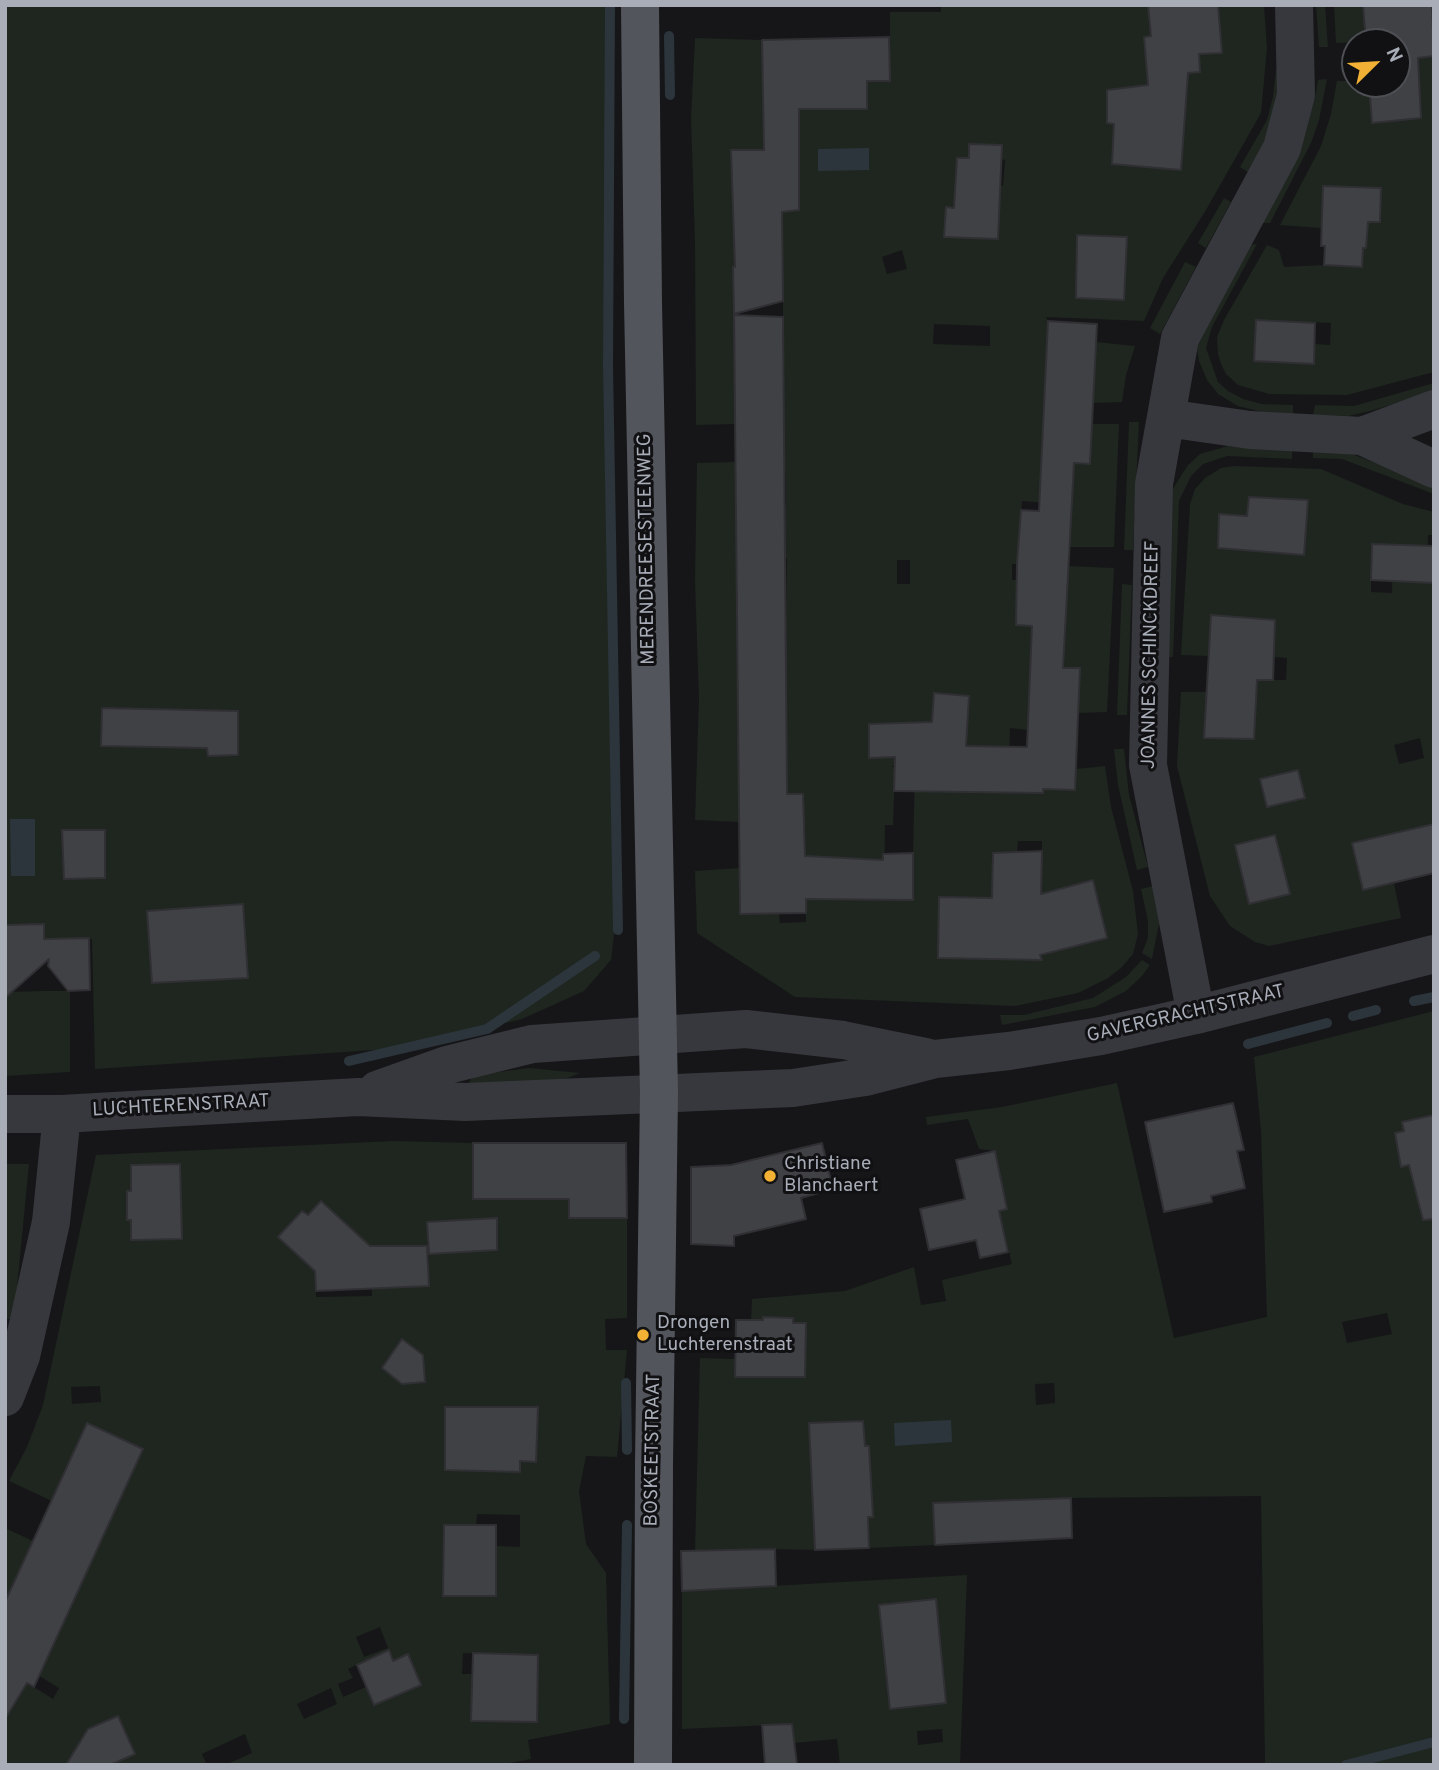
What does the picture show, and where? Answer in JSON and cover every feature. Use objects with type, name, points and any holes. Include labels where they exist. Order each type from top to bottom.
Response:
[{"type":"main road","name":"MERENDREESESTEENWEG","points":[[640,5],[643,303],[659,1093]]},
{"type":"main road","name":"BOSKEETSTRAAT","points":[[653,1765],[659,1093]]},
{"type":"street","name":"JOANNES SCHINCKDREEF","points":[[1196,1015],[1148,765],[1154,484],[1180,338],[1282,148],[1296,95],[1294,5]]},
{"type":"street","points":[[1362,436],[1434,409]]},
{"type":"street","points":[[1166,418],[1250,430],[1362,436],[1434,469]]},
{"type":"street","name":"GAVERGRACHTSTRAAT","points":[[659,1093],[793,1088],[865,1077],[935,1059],[1009,1051],[1101,1036],[1196,1015],[1434,954]]},
{"type":"street","name":"GAVERGRACHTSTRAAT","points":[[658,1035],[747,1029],[844,1040],[935,1059]]},
{"type":"street","name":"LUCHTERENSTRAAT","points":[[358,1097],[447,1065],[532,1044],[658,1035]]},
{"type":"street","name":"LUCHTERENSTRAAT","points":[[5,1114],[62,1114],[358,1097],[465,1102],[659,1093]]},
{"type":"street","points":[[5,1397],[21,1356],[51,1222],[62,1114]]},
{"type":"shaded area","points":[[5,5],[608,5],[617,909],[611,960],[584,991],[522,1019],[403,1048],[95,1069],[92,939],[44,939],[43,924],[5,925]]},
{"type":"shaded area","points":[[941,5],[1148,5],[1157,76],[1200,72],[1199,54],[1222,53],[1218,5],[1264,5],[1267,48],[1261,113],[1206,210],[1163,278],[1144,321],[1046,317],[1048,321],[1041,462],[1090,464],[1092,424],[1119,424],[1114,547],[1070,547],[1071,505],[1022,501],[1018,564],[1012,564],[1012,580],[1017,580],[1016,625],[1065,627],[1068,566],[1114,568],[1107,712],[1078,713],[1080,668],[1031,667],[1028,730],[1010,728],[1008,785],[1026,789],[1074,790],[1076,769],[1105,766],[1111,807],[1133,891],[1138,934],[1133,954],[1108,978],[1078,993],[1015,1006],[795,997],[697,933],[695,871],[740,868],[779,913],[780,923],[806,922],[802,794],[740,794],[740,822],[695,820],[699,698],[695,581],[697,463],[736,462],[737,507],[786,505],[783,383],[735,424],[696,425],[691,119],[695,38],[762,40],[764,104],[866,109],[867,81],[890,80],[890,12],[941,12]],"holes":[[[1108,90],[1185,107],[1181,169],[1112,164],[1114,124],[1107,123]],[[970,144],[1002,145],[1002,159],[1005,160],[999,200],[957,158],[969,158]],[[799,155],[799,210],[734,215]],[[946,208],[999,210],[945,237]],[[1077,235],[1126,237],[1124,300],[1076,298]],[[902,250],[907,269],[887,274],[882,257]],[[745,256],[783,256],[783,329],[734,331],[733,267],[745,267]],[[934,324],[990,326],[990,346],[933,344]],[[737,559],[787,559],[786,622],[738,623]],[[897,560],[910,560],[910,584],[897,584]],[[787,675],[787,738],[738,740],[737,676]],[[915,765],[912,900],[884,899],[885,825],[893,825],[895,768],[891,766]],[[1018,841],[1042,841],[1041,889],[992,889],[993,853],[1017,852]],[[838,858],[877,859],[877,900],[859,900],[859,870],[837,869]],[[1092,880],[1107,938],[1050,952],[1036,895]],[[939,911],[1002,911],[1001,959],[938,958]]]},
{"type":"shaded area","points":[[1316,5],[1325,5],[1328,47],[1319,47]]},
{"type":"shaded area","points":[[1334,5],[1363,5],[1365,28],[1341,28],[1341,43],[1336,43]]},
{"type":"shaded area","points":[[1434,56],[1434,372],[1347,395],[1269,394],[1238,385],[1226,374],[1221,364],[1217,337],[1267,245],[1279,250],[1284,267],[1362,267],[1368,222],[1380,222],[1324,186],[1321,228],[1280,225],[1321,146],[1337,81],[1341,81],[1341,98],[1370,98],[1372,123],[1421,118],[1418,58]],"holes":[[[1256,320],[1331,323],[1330,345],[1315,344],[1313,364],[1255,361]]]},
{"type":"shaded area","points":[[1276,69],[1284,70],[1271,127],[1249,173],[1240,167],[1267,120]]},
{"type":"shaded area","points":[[1327,79],[1319,120],[1311,143],[1270,223],[1259,223],[1302,142],[1318,80]]},
{"type":"shaded area","points":[[869,148],[869,170],[818,171],[818,149]]},
{"type":"shaded area","points":[[1224,198],[1231,202],[1206,248],[1198,243]]},
{"type":"shaded area","points":[[1257,244],[1212,327],[1206,348],[1218,382],[1228,391],[1243,399],[1262,404],[1293,405],[1293,414],[1266,413],[1238,406],[1218,394],[1207,380],[1199,361],[1196,344],[1247,245]]},
{"type":"shaded area","points":[[1185,262],[1196,267],[1160,334],[1150,328]]},
{"type":"shaded area","points":[[1096,342],[1135,346],[1126,375],[1122,402],[1093,403]]},
{"type":"shaded area","points":[[1434,383],[1434,392],[1370,411],[1348,416],[1313,415],[1315,405],[1354,406]]},
{"type":"shaded area","points":[[1129,422],[1139,422],[1133,550],[1124,550]]},
{"type":"shaded area","points":[[1228,446],[1292,449],[1292,459],[1227,456],[1203,464],[1191,476],[1179,501],[1173,657],[1163,657],[1172,490],[1188,465],[1200,454]]},
{"type":"shaded area","points":[[1313,450],[1341,450],[1434,485],[1434,494],[1342,459],[1313,458]]},
{"type":"shaded area","points":[[1234,466],[1321,469],[1403,504],[1434,512],[1434,535],[1428,535],[1427,582],[1434,583],[1434,824],[1352,844],[1363,890],[1394,883],[1401,918],[1269,946],[1255,942],[1230,926],[1210,896],[1177,766],[1181,692],[1207,692],[1205,738],[1253,739],[1257,680],[1286,680],[1287,658],[1274,657],[1275,620],[1211,615],[1209,656],[1181,655],[1190,504],[1195,489],[1205,478],[1221,468]],"holes":[[[1249,497],[1308,500],[1304,555],[1218,548],[1219,515],[1247,516]],[[1372,545],[1393,546],[1392,593],[1371,592]],[[1420,738],[1424,758],[1399,764],[1394,745]],[[1298,770],[1305,798],[1267,807],[1260,779]],[[1275,836],[1290,893],[1235,845]]]},
{"type":"shaded area","points":[[1122,584],[1132,585],[1127,715],[1117,715]]},
{"type":"shaded area","points":[[1114,749],[1124,749],[1129,795],[1148,867],[1137,870],[1118,785]]},
{"type":"shaded area","points":[[10,819],[35,819],[35,876],[11,876]]},
{"type":"shaded area","points":[[1153,886],[1159,924],[1152,959],[1142,953],[1148,938],[1148,921],[1141,889]]},
{"type":"shaded area","points":[[1142,960],[1150,965],[1142,976],[1126,991],[1095,1007],[1002,1025],[1000,1015],[1024,1015],[1093,998],[1126,977]]},
{"type":"shaded area","points":[[68,991],[70,1072],[5,1076],[5,992]]},
{"type":"shaded area","points":[[1434,1011],[1434,1115],[1403,1122],[1404,1131],[1395,1133],[1401,1167],[1434,1166],[1434,1765],[1265,1765],[1261,1496],[934,1503],[935,1545],[869,1548],[868,1517],[873,1516],[869,1446],[865,1446],[863,1422],[810,1423],[815,1550],[695,1550],[700,1358],[735,1359],[735,1377],[805,1377],[805,1323],[793,1323],[793,1318],[763,1317],[763,1320],[751,1320],[752,1299],[845,1291],[914,1267],[921,1305],[946,1301],[942,1280],[1012,1264],[999,1211],[1007,1209],[995,1151],[979,1149],[968,1119],[927,1125],[926,1117],[1002,1107],[1117,1083],[1174,1338],[1267,1317],[1261,1131],[1254,1057]],"holes":[[[1387,1313],[1392,1334],[1347,1343],[1342,1322]],[[1054,1383],[1055,1403],[1036,1405],[1035,1384]]]},
{"type":"shaded area","points":[[529,1068],[580,1073],[556,1083],[469,1083],[472,1077],[484,1074]]},
{"type":"shaded area","points":[[394,1141],[473,1143],[473,1187],[531,1188],[531,1199],[569,1199],[569,1218],[627,1218],[627,1318],[605,1319],[606,1350],[627,1350],[617,1457],[586,1456],[579,1491],[586,1544],[606,1573],[610,1724],[528,1740],[531,1759],[499,1765],[225,1765],[252,1753],[245,1734],[202,1754],[207,1765],[5,1765],[5,1719],[24,1689],[24,1681],[53,1699],[59,1688],[5,1655],[52,1501],[9,1481],[27,1447],[43,1405],[96,1155]],"holes":[[[180,1164],[182,1239],[127,1219],[127,1192],[131,1191],[131,1165]],[[321,1201],[370,1246],[427,1246],[427,1222],[497,1219],[497,1250],[429,1254],[429,1286],[372,1288],[372,1296],[316,1297],[315,1271],[278,1237],[302,1211],[308,1215]],[[402,1339],[402,1383],[382,1368]],[[100,1386],[101,1402],[72,1404],[71,1387]],[[445,1407],[537,1407],[536,1461],[500,1461],[445,1470]],[[477,1514],[520,1515],[520,1547],[496,1546],[496,1596],[443,1596],[444,1526],[476,1525]],[[380,1627],[388,1648],[364,1657],[356,1637]],[[463,1653],[538,1655],[537,1722],[472,1721],[473,1674],[462,1674]],[[408,1654],[421,1685],[374,1705],[366,1687],[343,1697],[338,1684],[353,1678],[348,1669],[375,1656],[380,1666]],[[331,1688],[337,1704],[304,1719],[297,1704]]]},
{"type":"shaded area","points":[[5,1164],[29,1164],[14,1319],[5,1319]]},
{"type":"shaded area","points":[[951,1420],[952,1442],[895,1446],[894,1423]]},
{"type":"shaded area","points":[[5,1528],[33,1541],[5,1602]]},
{"type":"shaded area","points":[[967,1575],[960,1765],[840,1765],[837,1739],[794,1743],[792,1724],[682,1729],[682,1591]],"holes":[[[936,1599],[946,1702],[890,1708],[880,1605]],[[942,1729],[943,1742],[918,1745],[917,1731]]]},
{"type":"building","points":[[1148,5],[1218,5],[1222,53],[1199,54],[1200,72],[1188,73],[1181,170],[1112,164],[1114,124],[1107,123],[1107,90],[1148,85],[1144,37],[1151,36]]},
{"type":"building","points":[[1363,5],[1432,5],[1434,56],[1418,58],[1421,118],[1372,123],[1370,98],[1411,98],[1411,28],[1365,28]]},
{"type":"building","points":[[889,37],[890,81],[867,81],[867,109],[799,109],[799,210],[782,212],[783,301],[734,314],[731,150],[764,150],[762,40]]},
{"type":"building","points":[[969,144],[1002,145],[998,239],[944,237],[946,207],[954,208],[957,158],[969,158]]},
{"type":"building","points":[[1323,186],[1381,188],[1380,222],[1368,222],[1362,267],[1324,265],[1325,246],[1321,246]]},
{"type":"building","points":[[1077,235],[1127,237],[1124,300],[1076,298]]},
{"type":"building","points":[[734,315],[783,317],[787,794],[803,794],[805,856],[883,860],[883,854],[913,853],[913,900],[806,899],[806,913],[740,914]]},
{"type":"building","points":[[1256,320],[1315,323],[1314,364],[1254,361]]},
{"type":"building","points":[[1048,321],[1097,324],[1090,464],[1074,463],[1063,668],[1080,668],[1075,790],[1043,789],[1043,793],[894,791],[895,757],[869,758],[869,724],[932,722],[934,693],[969,696],[966,746],[1027,747],[1032,626],[1016,625],[1017,564],[1021,510],[1039,511]]},
{"type":"building","points":[[1249,497],[1308,500],[1304,555],[1218,548],[1219,514],[1247,516]]},
{"type":"building","points":[[1372,544],[1434,546],[1434,583],[1371,580]]},
{"type":"building","points":[[1211,615],[1275,620],[1273,680],[1257,680],[1254,739],[1204,738]]},
{"type":"building","points":[[102,708],[238,711],[238,755],[208,756],[207,748],[101,746]]},
{"type":"building","points":[[1298,770],[1305,798],[1267,807],[1260,779]]},
{"type":"building","points":[[1434,824],[1434,873],[1363,890],[1352,843]]},
{"type":"building","points":[[62,830],[105,830],[105,878],[64,879]]},
{"type":"building","points":[[1275,835],[1290,894],[1249,904],[1235,845]]},
{"type":"building","points":[[1042,851],[1041,894],[1093,880],[1107,938],[1040,955],[1042,960],[938,958],[939,897],[992,898],[993,853]]},
{"type":"building","points":[[243,904],[248,978],[152,983],[147,911]]},
{"type":"building","points":[[44,924],[44,939],[89,938],[90,990],[68,991],[48,966],[49,959],[5,998],[5,925]]},
{"type":"building","points":[[1233,1103],[1244,1150],[1237,1151],[1245,1188],[1211,1196],[1212,1202],[1164,1212],[1145,1122]]},
{"type":"building","points":[[1434,1115],[1434,1219],[1423,1220],[1409,1165],[1401,1167],[1395,1133],[1404,1131],[1402,1122]]},
{"type":"building","points":[[473,1143],[626,1143],[627,1218],[569,1218],[569,1199],[473,1199]]},
{"type":"building","points":[[822,1143],[833,1189],[801,1198],[806,1219],[734,1236],[734,1246],[691,1244],[691,1167],[731,1165]]},
{"type":"building","points":[[995,1151],[1007,1209],[999,1211],[1008,1252],[980,1258],[976,1240],[929,1250],[920,1209],[965,1199],[956,1160]]},
{"type":"building","points":[[180,1164],[182,1239],[131,1240],[131,1220],[127,1220],[127,1191],[131,1191],[131,1165]]},
{"type":"building","points":[[321,1201],[370,1246],[427,1246],[429,1286],[316,1291],[315,1271],[278,1237],[302,1211],[308,1215]]},
{"type":"building","points":[[497,1218],[497,1250],[429,1254],[427,1222]]},
{"type":"building","points":[[763,1317],[793,1318],[793,1323],[806,1323],[805,1377],[735,1377],[736,1320],[763,1320]]},
{"type":"building","points":[[402,1339],[423,1355],[425,1382],[402,1384],[382,1368]]},
{"type":"building","points":[[445,1407],[538,1407],[536,1462],[520,1461],[520,1472],[445,1470]]},
{"type":"building","points":[[863,1421],[865,1446],[869,1446],[873,1517],[868,1517],[869,1548],[815,1550],[809,1423]]},
{"type":"building","points":[[87,1423],[143,1449],[34,1687],[27,1683],[5,1719],[5,1602]]},
{"type":"building","points":[[1071,1498],[1072,1538],[935,1545],[933,1503]]},
{"type":"building","points":[[444,1525],[496,1525],[496,1596],[443,1596]]},
{"type":"building","points":[[775,1549],[776,1586],[682,1591],[681,1551]]},
{"type":"building","points":[[936,1599],[946,1703],[890,1709],[879,1605]]},
{"type":"building","points":[[389,1650],[393,1661],[408,1654],[421,1685],[374,1705],[357,1665]]},
{"type":"building","points":[[473,1653],[538,1655],[537,1722],[471,1721]]},
{"type":"building","points":[[118,1716],[135,1754],[110,1765],[66,1765],[88,1729]]},
{"type":"building","points":[[792,1724],[797,1765],[765,1765],[762,1725]]},
{"type":"waterway","points":[[610,5],[608,366],[618,930]]},
{"type":"waterway","points":[[669,36],[670,95]]},
{"type":"waterway","points":[[349,1061],[487,1029],[595,956]]},
{"type":"waterway","points":[[1414,1001],[1434,997]]},
{"type":"waterway","points":[[1353,1016],[1376,1010]]},
{"type":"waterway","points":[[1248,1044],[1327,1023]]},
{"type":"waterway","points":[[626,1383],[627,1450]]},
{"type":"waterway","points":[[624,1719],[627,1525]]},
{"type":"waterway","points":[[1346,1765],[1434,1742]]},
{"type":"place","name":"Christiane Blanchaert","points":[[770,1176]]},
{"type":"place","name":"Drongen Luchterenstraat","points":[[643,1335]]}]
